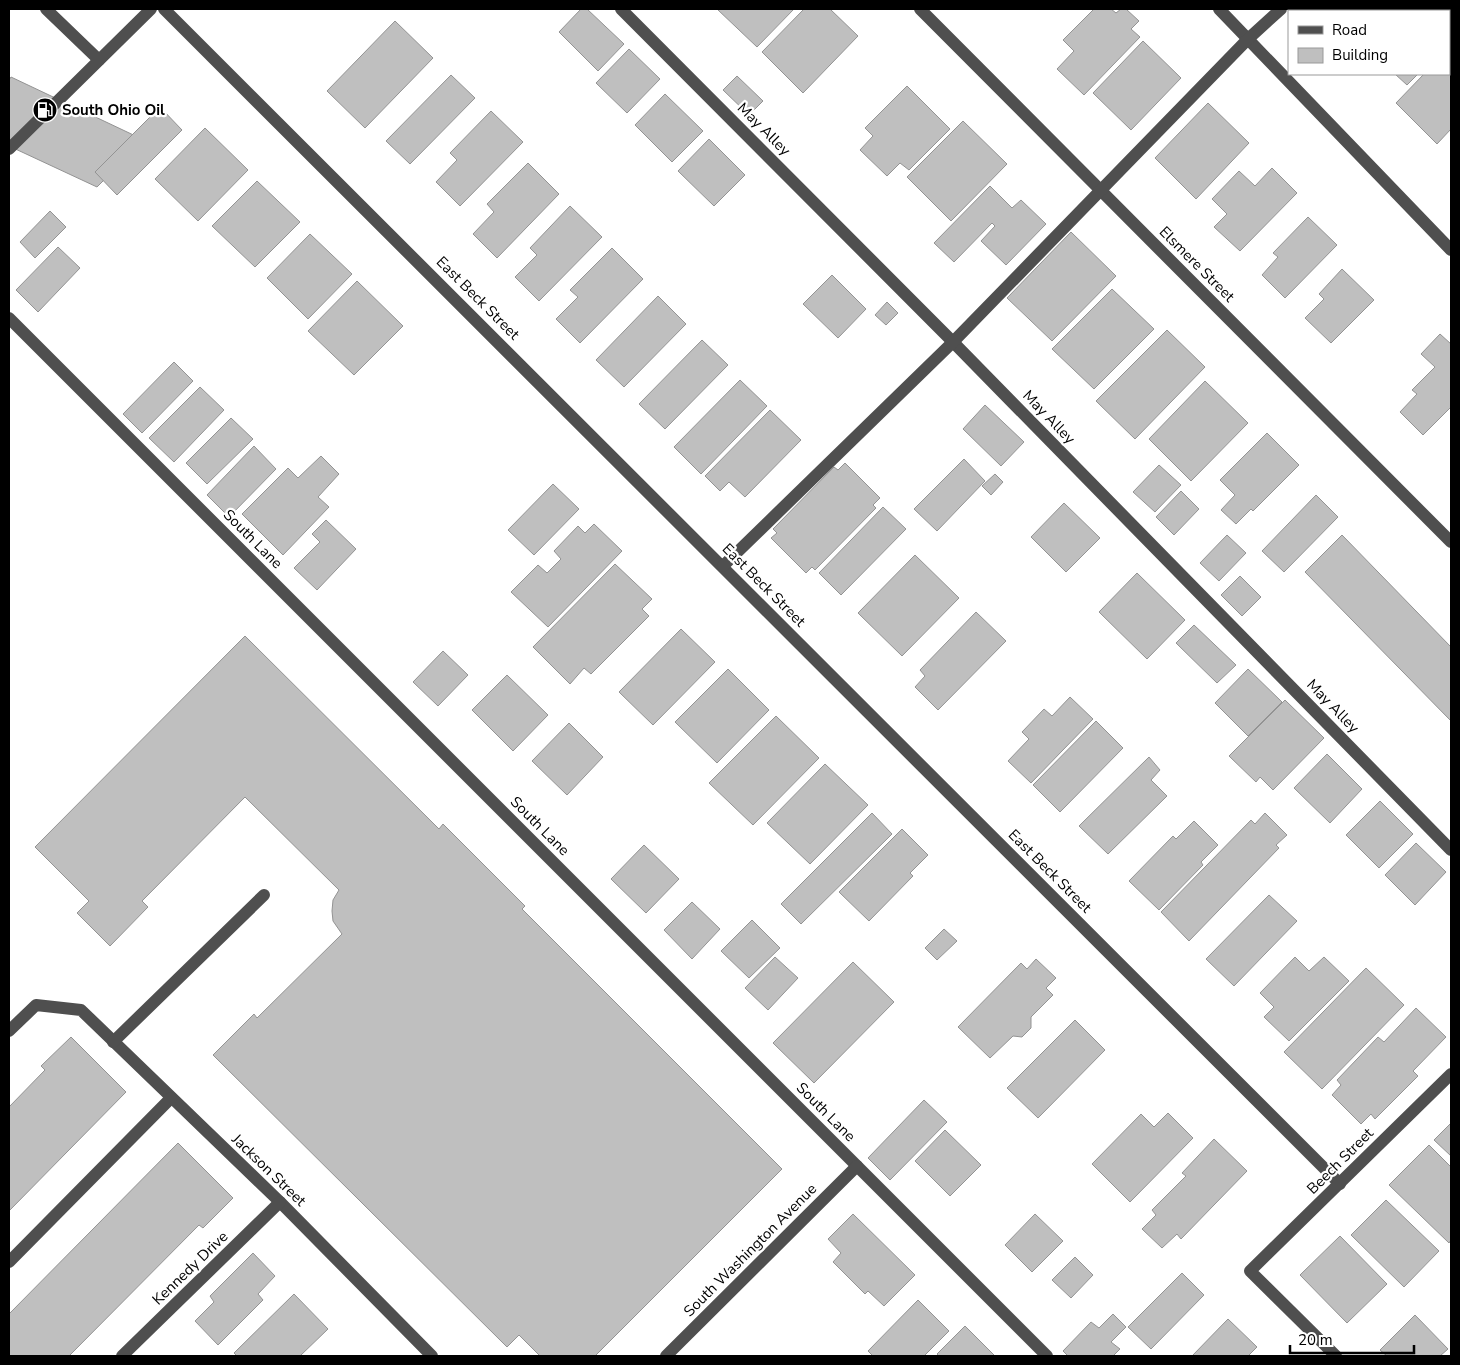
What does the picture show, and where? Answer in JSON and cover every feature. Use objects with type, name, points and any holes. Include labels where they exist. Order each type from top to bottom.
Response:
[{"type":"street","points":[[46,9],[99,60]]},
{"type":"street","points":[[9,149],[151,9]]},
{"type":"street","name":"East Beck Street","points":[[164,9],[1340,1184]]},
{"type":"street","name":"May Alley","points":[[621,9],[953,342],[1451,850]]},
{"type":"street","name":"Elsmere Street","points":[[920,9],[1451,542]]},
{"type":"street","points":[[1219,9],[1451,250]]},
{"type":"street","points":[[723,566],[953,342],[1248,39],[1281,9]]},
{"type":"street","name":"South Lane","points":[[9,318],[1047,1356]]},
{"type":"street","points":[[113,1042],[264,894]]},
{"type":"street","name":"Jackson Street","points":[[9,1031],[36,1006],[81,1010],[280,1202],[432,1356]]},
{"type":"street","name":"Beech Street","points":[[1336,1356],[1250,1271],[1451,1074]]},
{"type":"street","points":[[9,1262],[171,1098]]},
{"type":"street","name":"South Washington Avenue","points":[[666,1356],[857,1166]]},
{"type":"street","name":"Kennedy Drive","points":[[122,1356],[280,1202]]},
{"type":"building","points":[[581,9],[587,9],[624,44],[598,71],[559,32]]},
{"type":"building","points":[[717,9],[794,9],[757,47]]},
{"type":"building","points":[[804,9],[830,9],[858,36],[803,93],[762,52]]},
{"type":"building","points":[[1094,9],[1111,9],[1116,13],[1121,9],[1126,9],[1139,21],[1131,29],[1140,37],[1084,95],[1057,69],[1074,51],[1063,40]]},
{"type":"building","points":[[1332,9],[1385,9],[1384,10]]},
{"type":"building","points":[[395,21],[433,58],[365,128],[327,91]]},
{"type":"building","points":[[1143,41],[1181,78],[1131,130],[1093,93]]},
{"type":"building","points":[[1450,47],[1451,129],[1437,144],[1396,103],[1423,75],[1450,75]]},
{"type":"building","points":[[629,49],[660,79],[627,113],[596,83]]},
{"type":"building","points":[[451,75],[475,98],[410,164],[386,141]]},
{"type":"building","points":[[1396,75],[1417,75],[1407,85]]},
{"type":"building","points":[[737,76],[763,101],[749,115],[723,90]]},
{"type":"building","name":"South Ohio Oil","points":[[11,77],[144,140],[97,187],[9,146],[9,80]]},
{"type":"building","points":[[907,86],[950,129],[909,170],[900,163],[887,176],[860,150],[873,136],[865,128]]},
{"type":"building","points":[[665,94],[703,131],[672,162],[635,125]]},
{"type":"building","points":[[1208,103],[1249,143],[1196,199],[1155,158]]},
{"type":"building","points":[[160,107],[182,130],[117,195],[95,172]]},
{"type":"building","points":[[491,111],[523,142],[460,206],[436,182],[457,160],[450,153]]},
{"type":"building","points":[[963,121],[1007,164],[951,221],[907,177]]},
{"type":"building","points":[[205,128],[248,170],[198,221],[155,179]]},
{"type":"building","points":[[709,139],[745,175],[714,206],[678,171]]},
{"type":"building","points":[[528,163],[559,194],[497,258],[473,234],[494,212],[487,204]]},
{"type":"building","points":[[1272,168],[1297,193],[1240,251],[1214,227],[1227,214],[1212,199],[1239,171],[1255,186]]},
{"type":"building","points":[[257,181],[300,222],[255,267],[212,226]]},
{"type":"building","points":[[990,186],[1012,208],[1021,200],[1046,224],[1006,265],[981,241],[995,226],[992,223],[954,262],[934,243]]},
{"type":"building","points":[[570,206],[602,237],[539,301],[515,277],[537,255],[530,248]]},
{"type":"building","points":[[50,211],[66,227],[35,258],[20,242]]},
{"type":"building","points":[[1308,217],[1337,245],[1285,298],[1262,275],[1278,257],[1273,253]]},
{"type":"building","points":[[1071,232],[1116,276],[1052,341],[1007,298]]},
{"type":"building","points":[[310,234],[352,274],[308,319],[267,278]]},
{"type":"building","points":[[58,247],[80,268],[38,312],[16,290]]},
{"type":"building","points":[[612,248],[643,279],[580,343],[556,319],[578,297],[570,290]]},
{"type":"building","points":[[1342,269],[1374,300],[1331,343],[1305,318],[1324,299],[1319,294]]},
{"type":"building","points":[[832,275],[866,309],[838,338],[803,304]]},
{"type":"building","points":[[357,281],[403,326],[354,375],[308,331]]},
{"type":"building","points":[[1112,289],[1154,329],[1094,389],[1052,349]]},
{"type":"building","points":[[658,296],[686,324],[624,387],[596,360]]},
{"type":"building","points":[[887,302],[898,313],[886,325],[875,315]]},
{"type":"building","points":[[1167,330],[1205,367],[1135,439],[1096,401]]},
{"type":"building","points":[[1440,334],[1451,344],[1451,407],[1423,435],[1400,412],[1417,394],[1412,390],[1435,367],[1421,354]]},
{"type":"building","points":[[702,340],[728,365],[665,429],[639,404]]},
{"type":"building","points":[[174,362],[193,381],[142,433],[123,414]]},
{"type":"building","points":[[740,380],[767,406],[701,474],[674,447]]},
{"type":"building","points":[[1205,381],[1248,423],[1191,481],[1149,439]]},
{"type":"building","points":[[200,387],[224,410],[174,462],[149,438]]},
{"type":"building","points":[[985,405],[1024,442],[1001,466],[963,429]]},
{"type":"building","points":[[770,410],[801,440],[745,497],[729,482],[720,491],[705,476]]},
{"type":"building","points":[[231,418],[253,439],[207,484],[186,463]]},
{"type":"building","points":[[1267,433],[1299,465],[1253,511],[1251,509],[1236,524],[1221,510],[1235,495],[1220,480]]},
{"type":"building","points":[[254,446],[276,469],[229,517],[207,495]]},
{"type":"building","points":[[321,456],[339,474],[318,497],[329,507],[283,555],[242,514],[288,468],[298,478]]},
{"type":"building","points":[[964,459],[985,481],[937,531],[914,509]]},
{"type":"building","points":[[845,463],[880,498],[873,505],[876,508],[815,570],[812,567],[806,573],[771,538],[777,533],[773,529],[834,467],[838,470]]},
{"type":"building","points":[[1159,465],[1181,485],[1155,512],[1133,492]]},
{"type":"building","points":[[995,474],[1003,482],[991,495],[982,486]]},
{"type":"building","points":[[553,484],[579,509],[534,555],[508,530]]},
{"type":"building","points":[[1181,491],[1199,509],[1174,535],[1156,517]]},
{"type":"building","points":[[1316,495],[1338,517],[1284,572],[1262,551]]},
{"type":"building","points":[[1064,503],[1100,538],[1066,572],[1031,537]]},
{"type":"building","points":[[883,507],[906,529],[841,595],[819,573]]},
{"type":"building","points":[[326,520],[356,549],[317,590],[294,568],[320,542],[312,534]]},
{"type":"building","points":[[594,524],[622,551],[548,627],[511,592],[538,565],[547,573],[561,559],[554,551],[578,526],[585,533]]},
{"type":"building","points":[[1227,535],[1246,553],[1219,581],[1200,563]]},
{"type":"building","points":[[1342,535],[1451,647],[1451,721],[1305,572]]},
{"type":"building","points":[[915,555],[959,598],[902,656],[858,613]]},
{"type":"building","points":[[615,564],[652,599],[642,609],[649,616],[591,674],[584,668],[570,684],[533,647]]},
{"type":"building","points":[[1137,573],[1185,620],[1147,659],[1099,612]]},
{"type":"building","points":[[1240,576],[1261,597],[1242,616],[1221,595]]},
{"type":"building","points":[[976,612],[1006,641],[938,710],[915,687],[925,676],[920,670]]},
{"type":"building","points":[[1194,625],[1236,665],[1217,683],[1176,643]]},
{"type":"building","points":[[681,629],[715,662],[653,725],[619,692]]},
{"type":"building","points":[[245,636],[439,829],[443,824],[525,906],[522,909],[782,1169],[595,1356],[540,1356],[519,1335],[507,1347],[213,1055],[254,1014],[257,1018],[342,934],[333,921],[332,911],[333,900],[339,890],[245,797],[142,901],[148,907],[110,946],[77,913],[89,901],[35,847]]},
{"type":"building","points":[[443,651],[468,675],[438,706],[413,682]]},
{"type":"building","points":[[728,669],[769,710],[717,763],[675,722]]},
{"type":"building","points":[[1248,669],[1282,702],[1248,736],[1215,703]]},
{"type":"building","points":[[507,675],[548,715],[513,751],[472,710]]},
{"type":"building","points":[[1070,697],[1093,719],[1031,783],[1008,761],[1029,739],[1022,732],[1044,709],[1052,716]]},
{"type":"building","points":[[1285,700],[1324,738],[1273,790],[1260,777],[1256,782],[1229,756]]},
{"type":"building","points":[[776,716],[819,758],[753,825],[709,783]]},
{"type":"building","points":[[1096,721],[1123,748],[1060,812],[1033,785]]},
{"type":"building","points":[[569,723],[603,757],[567,795],[532,761]]},
{"type":"building","points":[[1327,754],[1362,789],[1330,823],[1294,788]]},
{"type":"building","points":[[1149,757],[1160,770],[1151,780],[1167,796],[1108,854],[1079,826]]},
{"type":"building","points":[[825,764],[868,805],[810,864],[767,823]]},
{"type":"building","points":[[1380,801],[1413,834],[1379,868],[1346,835]]},
{"type":"building","points":[[872,813],[892,834],[801,924],[781,904]]},
{"type":"building","points":[[1265,813],[1287,835],[1276,845],[1279,848],[1189,941],[1161,912],[1251,820],[1255,824]]},
{"type":"building","points":[[1194,821],[1218,845],[1201,862],[1203,865],[1159,910],[1129,881],[1173,836],[1176,839]]},
{"type":"building","points":[[902,829],[928,855],[910,873],[913,876],[869,921],[839,892]]},
{"type":"building","points":[[1416,843],[1446,872],[1415,905],[1385,875]]},
{"type":"building","points":[[644,845],[679,879],[646,913],[611,879]]},
{"type":"building","points":[[1269,895],[1297,921],[1234,986],[1206,959]]},
{"type":"building","points":[[692,902],[720,929],[692,959],[664,930]]},
{"type":"building","points":[[752,920],[780,948],[749,978],[721,951]]},
{"type":"building","points":[[944,929],[957,941],[937,960],[925,948]]},
{"type":"building","points":[[775,957],[798,978],[768,1010],[745,988]]},
{"type":"building","points":[[1295,957],[1309,971],[1324,957],[1349,981],[1289,1041],[1264,1017],[1274,1007],[1260,993]]},
{"type":"building","points":[[1036,959],[1056,978],[1046,988],[1053,995],[1031,1017],[1031,1028],[1022,1037],[1013,1036],[990,1058],[958,1027],[1021,963],[1027,969]]},
{"type":"building","points":[[853,962],[894,1002],[814,1083],[773,1043]]},
{"type":"building","points":[[1366,968],[1404,1005],[1322,1089],[1284,1052]]},
{"type":"building","points":[[1416,1008],[1446,1037],[1413,1071],[1418,1076],[1375,1119],[1371,1114],[1361,1124],[1332,1095],[1341,1085],[1337,1080],[1378,1037],[1384,1042]]},
{"type":"building","points":[[1075,1020],[1105,1050],[1038,1118],[1007,1088]]},
{"type":"building","points":[[71,1037],[126,1092],[9,1211],[9,1107],[45,1070],[41,1066]]},
{"type":"building","points":[[924,1100],[947,1122],[890,1180],[868,1158]]},
{"type":"building","points":[[1168,1113],[1193,1138],[1130,1202],[1092,1164],[1141,1114],[1154,1127]]},
{"type":"building","points":[[1451,1123],[1451,1156],[1434,1140]]},
{"type":"building","points":[[945,1130],[981,1165],[950,1196],[915,1161]]},
{"type":"building","points":[[1214,1139],[1247,1171],[1181,1239],[1177,1234],[1162,1248],[1142,1229],[1156,1215],[1152,1210],[1186,1176],[1182,1173]]},
{"type":"building","points":[[178,1143],[233,1198],[203,1228],[199,1225],[69,1356],[9,1356],[9,1314]]},
{"type":"building","points":[[1429,1145],[1451,1167],[1451,1240],[1449,1243],[1389,1185]]},
{"type":"building","points":[[1386,1200],[1439,1251],[1404,1287],[1351,1235]]},
{"type":"building","points":[[853,1214],[915,1275],[884,1306],[868,1291],[865,1294],[833,1262],[841,1253],[828,1239]]},
{"type":"building","points":[[1035,1214],[1063,1241],[1032,1272],[1005,1245]]},
{"type":"building","points":[[1340,1236],[1387,1284],[1347,1323],[1300,1275]]},
{"type":"building","points":[[253,1253],[275,1276],[258,1294],[263,1300],[218,1345],[195,1321],[214,1302],[210,1296]]},
{"type":"building","points":[[1075,1257],[1093,1275],[1071,1298],[1052,1280]]},
{"type":"building","points":[[1182,1273],[1204,1295],[1151,1349],[1128,1327]]},
{"type":"building","points":[[294,1294],[328,1329],[300,1356],[237,1356],[234,1353]]},
{"type":"building","points":[[918,1300],[949,1331],[924,1356],[873,1356],[868,1351]]},
{"type":"building","points":[[1113,1314],[1126,1327],[1111,1342],[1120,1349],[1113,1356],[1068,1356],[1063,1351],[1091,1322],[1099,1328]]},
{"type":"building","points":[[1415,1315],[1448,1349],[1440,1356],[1387,1356],[1380,1350]]},
{"type":"building","points":[[1228,1319],[1257,1347],[1248,1356],[1192,1356]]},
{"type":"building","points":[[965,1326],[995,1356],[939,1356],[937,1354]]},
{"type":"place","name":"South Ohio Oil","points":[[45,110]]}]
